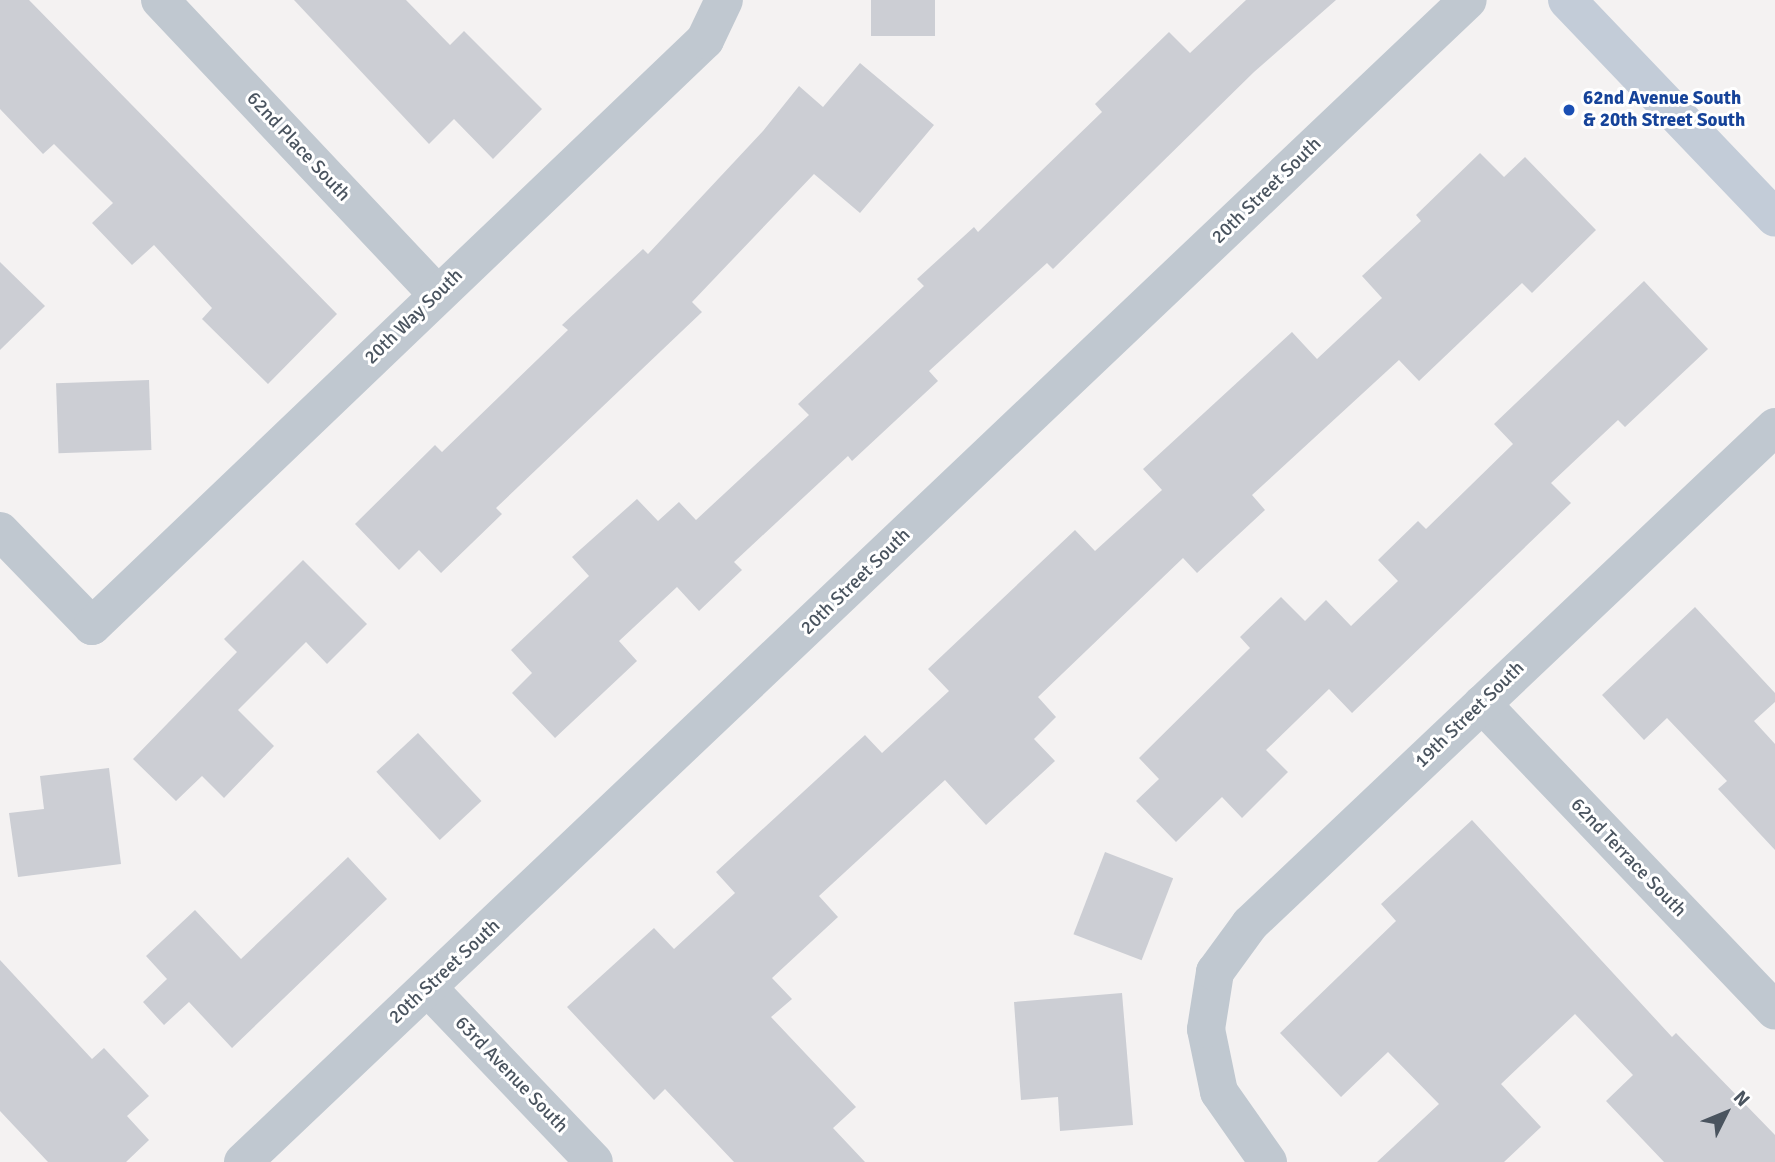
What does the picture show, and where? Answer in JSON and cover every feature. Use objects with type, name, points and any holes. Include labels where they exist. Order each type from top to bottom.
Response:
[{"type":"street","name":"62nd Place South","points":[[160,0],[437,294]]},
{"type":"street","name":"20th Way South","points":[[0,531],[92,626],[705,40],[724,0]]},
{"type":"street","name":"20th Street South","points":[[243,1162],[1468,0]]},
{"type":"street","points":[[1567,0],[1775,218]]},
{"type":"street","name":"19th Street South","points":[[1268,1162],[1219,1092],[1206,1029],[1215,972],[1250,924],[1775,426]]},
{"type":"street","name":"62nd Terrace South","points":[[1482,704],[1775,1011]]},
{"type":"street","name":"63rd Avenue South","points":[[428,988],[594,1162]]},
{"type":"building","points":[[0,0],[29,0],[337,314],[268,384],[202,319],[212,308],[154,245],[132,265],[92,223],[113,203],[54,144],[43,154],[0,109]]},
{"type":"building","points":[[294,0],[406,0],[450,45],[464,31],[542,109],[493,159],[454,119],[429,144]]},
{"type":"building","points":[[871,0],[935,0],[935,36],[871,36]]},
{"type":"building","points":[[1246,0],[1336,0],[1254,72],[1053,269],[1047,263],[929,371],[938,381],[852,461],[848,456],[734,562],[742,570],[699,611],[677,587],[619,641],[637,661],[555,738],[512,693],[532,673],[511,650],[589,576],[572,557],[637,499],[658,521],[679,502],[696,520],[809,415],[798,404],[924,286],[917,279],[974,227],[978,232],[1102,112],[1095,104],[1169,32],[1190,53]]},
{"type":"building","points":[[860,63],[934,125],[860,213],[814,174],[692,302],[702,312],[496,508],[502,514],[441,573],[419,550],[399,570],[355,524],[435,445],[442,452],[568,330],[562,325],[643,249],[648,254],[763,131],[799,86],[823,107]]},
{"type":"building","points":[[1480,153],[1504,177],[1525,157],[1596,230],[1532,293],[1522,283],[1419,381],[1399,360],[1252,495],[1265,510],[1197,573],[1183,558],[1038,697],[1056,717],[1034,739],[1055,761],[986,825],[945,780],[819,896],[838,917],[772,978],[792,999],[771,1017],[856,1107],[833,1128],[865,1162],[734,1162],[665,1089],[654,1100],[567,1007],[654,928],[674,949],[735,893],[716,872],[865,735],[882,753],[949,691],[928,669],[1075,530],[1095,551],[1162,490],[1143,469],[1292,332],[1317,359],[1382,298],[1362,276],[1421,221],[1416,215]]},
{"type":"building","points":[[0,262],[45,306],[0,350]]},
{"type":"building","points":[[1644,281],[1708,349],[1625,427],[1618,420],[1551,483],[1571,503],[1352,713],[1329,689],[1266,750],[1288,772],[1242,818],[1222,797],[1176,842],[1136,801],[1159,779],[1139,758],[1250,648],[1240,637],[1281,597],[1305,621],[1326,600],[1351,626],[1398,581],[1378,560],[1418,521],[1426,529],[1513,444],[1494,424]]},
{"type":"building","points":[[149,380],[151,450],[58,453],[56,383]]},
{"type":"building","points":[[303,560],[367,624],[327,664],[306,642],[238,710],[274,746],[224,798],[202,776],[176,801],[133,759],[237,652],[224,639]]},
{"type":"building","points":[[1695,607],[1775,693],[1775,702],[1754,721],[1775,744],[1775,850],[1718,789],[1727,781],[1667,718],[1644,740],[1602,695]]},
{"type":"building","points":[[418,733],[481,801],[440,840],[376,772]]},
{"type":"building","points":[[109,768],[121,864],[18,877],[9,813],[44,809],[40,776]]},
{"type":"building","points":[[1472,820],[1672,1037],[1676,1033],[1775,1135],[1775,1162],[1664,1162],[1606,1101],[1633,1075],[1575,1014],[1501,1084],[1541,1127],[1504,1162],[1377,1162],[1439,1104],[1388,1052],[1341,1097],[1280,1033],[1396,921],[1381,904]]},
{"type":"building","points":[[1105,852],[1173,878],[1142,960],[1073,934]]},
{"type":"building","points":[[348,857],[387,899],[232,1048],[189,1002],[164,1025],[143,1002],[167,979],[146,956],[195,910],[241,959]]},
{"type":"building","points":[[0,960],[92,1059],[104,1048],[149,1096],[127,1116],[149,1140],[126,1162],[48,1162],[0,1111]]},
{"type":"building","points":[[1122,993],[1133,1125],[1060,1131],[1058,1097],[1021,1100],[1014,1002]]},
{"type":"place","name":"62nd Avenue South & 20th Street South","points":[[1569,110]]}]
